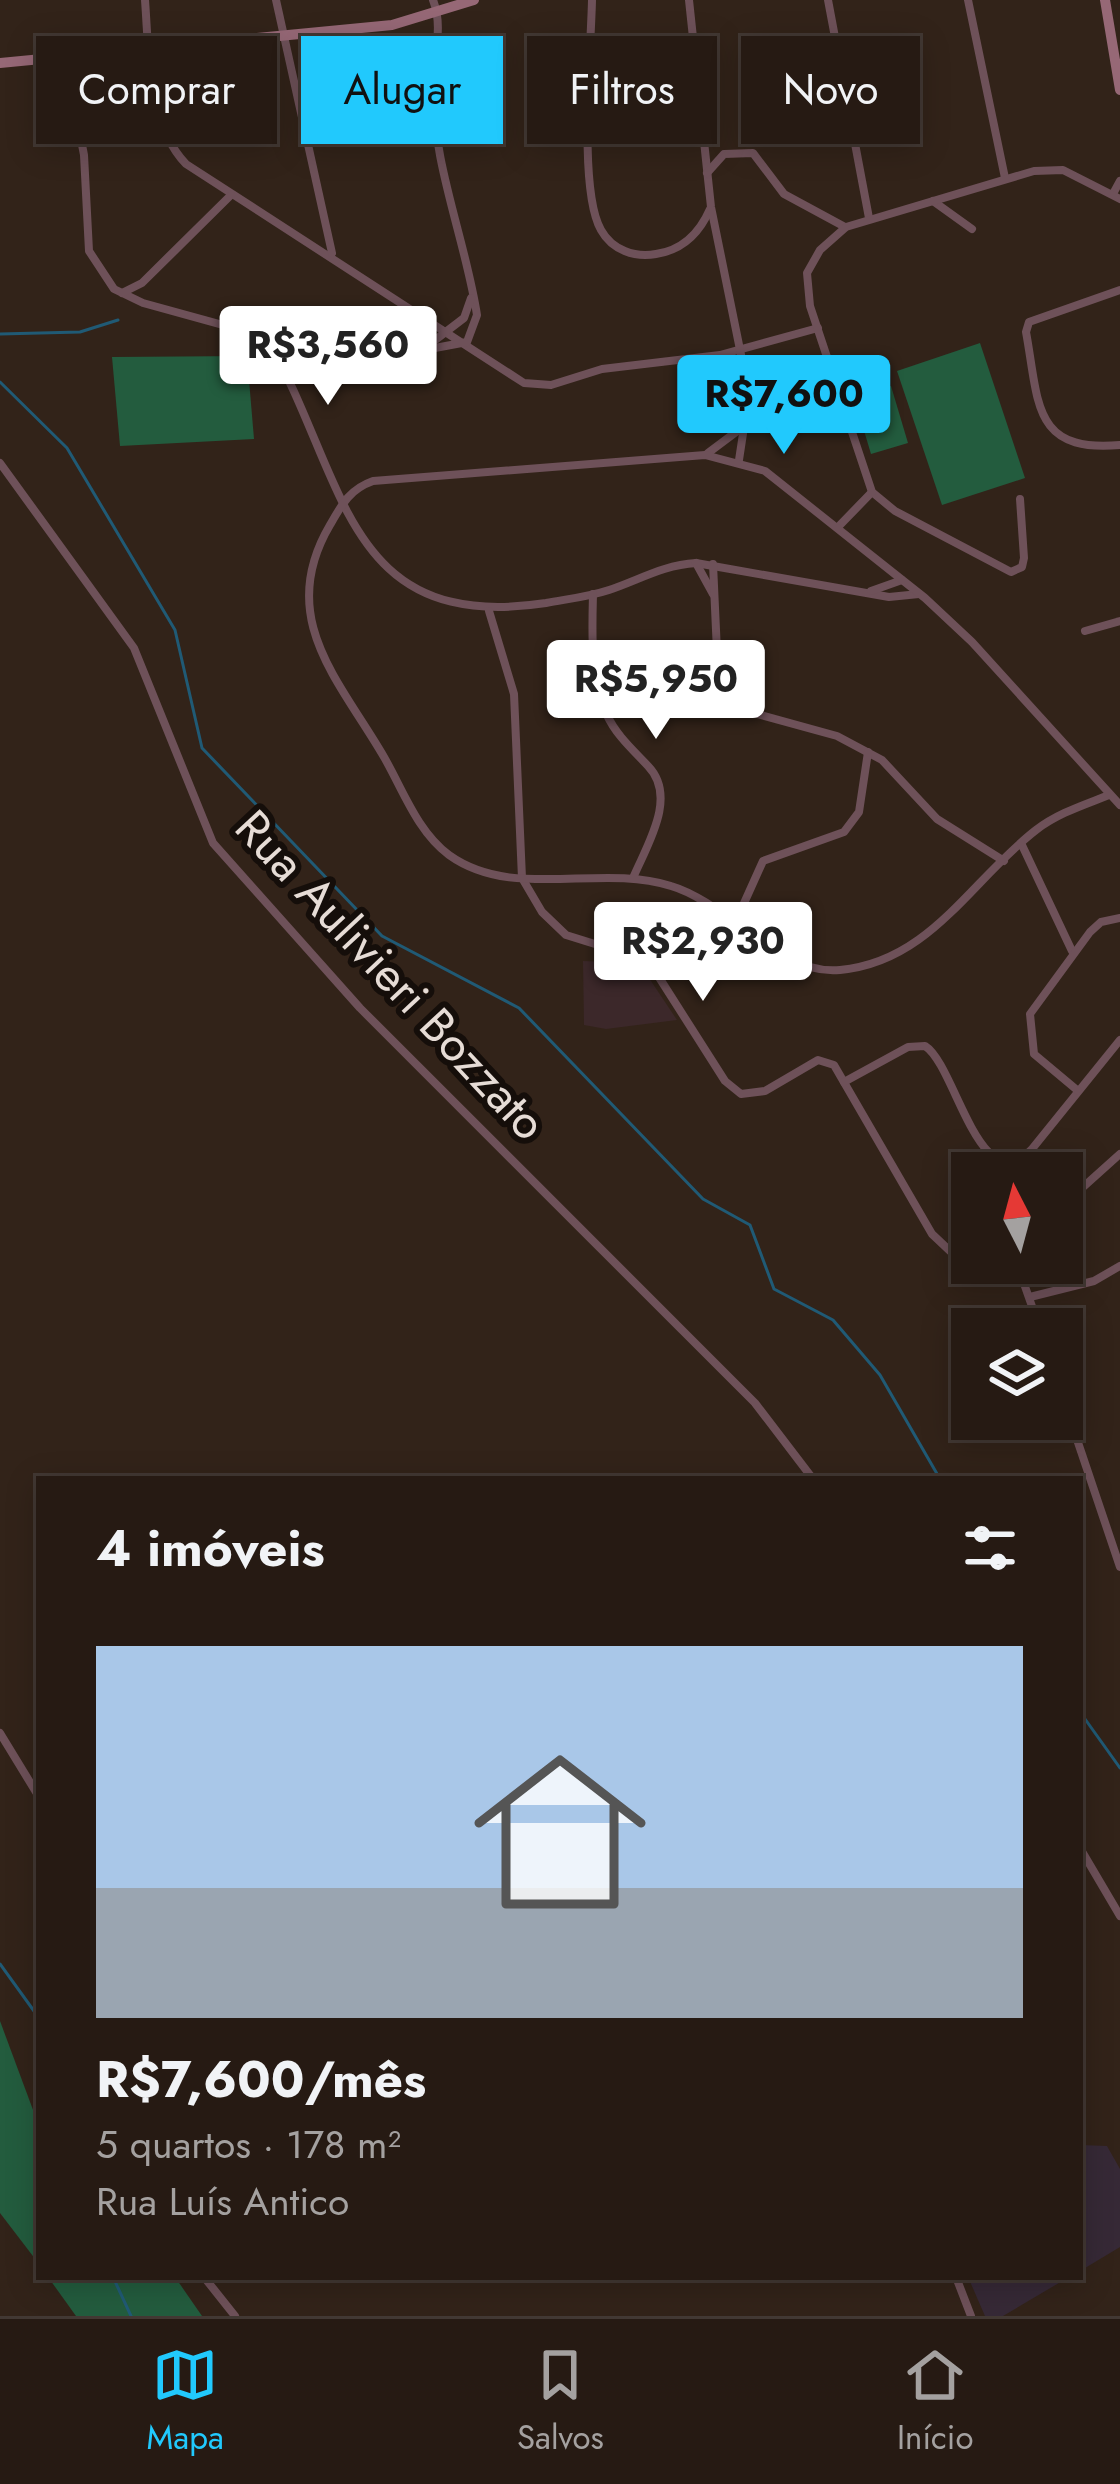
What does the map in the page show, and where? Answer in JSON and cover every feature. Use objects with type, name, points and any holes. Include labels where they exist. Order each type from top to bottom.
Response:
[{"type":"street","points":[[145,0],[147,36]]},
{"type":"street","points":[[276,0],[332,255]]},
{"type":"street","points":[[433,0],[438,14],[436,124],[477,315],[467,342]]},
{"type":"street","points":[[277,38],[438,14],[474,0]]},
{"type":"street","points":[[592,0],[590,193],[601,232],[628,252],[659,254],[697,234],[710,207]]},
{"type":"street","points":[[689,0],[710,207],[749,394],[739,460]]},
{"type":"street","points":[[828,0],[869,218]]},
{"type":"street","points":[[968,0],[1005,178]]},
{"type":"street","points":[[1105,1],[1120,18]]},
{"type":"street","points":[[1105,1],[1119,85]]},
{"type":"street","points":[[2,60],[36,58]]},
{"type":"street","points":[[82,144],[89,251],[102,278],[121,294],[266,338],[345,354],[467,342]]},
{"type":"street","points":[[173,144],[176,153],[232,195],[467,342],[511,376],[537,385],[602,369],[742,351],[818,328]]},
{"type":"street","points":[[707,173],[724,154],[752,154],[797,204],[846,227]]},
{"type":"street","points":[[1020,499],[1024,558],[1022,567],[1011,572],[895,511],[872,492],[818,328],[807,273],[820,250],[846,227],[1005,178],[1063,170],[1117,195],[1120,181]]},
{"type":"street","points":[[121,294],[142,283],[232,195]]},
{"type":"street","points":[[932,200],[972,230]]},
{"type":"street","points":[[142,283],[150,305]]},
{"type":"street","points":[[1120,290],[1029,322],[1026,332],[1045,418],[1065,441],[1120,446]]},
{"type":"street","points":[[422,350],[468,310],[472,291]]},
{"type":"street","points":[[266,338],[297,393],[361,540],[385,568],[425,593],[489,610],[592,594],[668,566],[696,563],[863,593],[920,593]]},
{"type":"street","points":[[705,455],[745,425]]},
{"type":"street","points":[[1109,795],[1065,812],[1021,843],[923,938],[865,966],[811,968],[694,895],[633,878],[491,875],[438,845],[333,682],[313,629],[311,585],[316,555],[344,501],[373,481],[705,455],[739,460],[766,471],[920,593],[972,642],[1120,805]]},
{"type":"street","name":"Rua Aulivieri Bozzato","points":[[0,463],[134,648],[213,843],[360,1008],[755,1403],[811,1476]]},
{"type":"street","points":[[839,526],[872,492]]},
{"type":"street","points":[[696,563],[714,595]]},
{"type":"street","points":[[713,564],[718,674],[729,697],[750,712],[814,728],[868,752],[900,774],[937,819],[1004,861]]},
{"type":"street","points":[[863,593],[902,579]]},
{"type":"street","points":[[592,594],[596,675],[606,712],[657,776],[661,791],[656,824],[633,878]]},
{"type":"street","points":[[489,610],[514,694],[522,878],[542,912],[566,934],[627,954],[655,971],[732,1089],[741,1094],[764,1091],[818,1060],[834,1066],[932,1234],[951,1251]]},
{"type":"street","points":[[1085,632],[1120,621]]},
{"type":"street","points":[[736,921],[763,861],[844,832],[854,823],[868,752]]},
{"type":"street","points":[[1021,843],[1072,951]]},
{"type":"street","points":[[1077,1090],[1034,1054],[1028,1028],[1034,1004],[1072,951],[1101,922],[1120,918]]},
{"type":"street","points":[[844,1082],[908,1047],[925,1046],[939,1058],[985,1150],[1007,1162],[1027,1155],[1120,1040]]},
{"type":"street","points":[[1083,1187],[1120,1154]]},
{"type":"street","points":[[1030,1297],[1119,1272]]},
{"type":"street","points":[[1023,1284],[1033,1308]]},
{"type":"street","points":[[1077,1440],[1120,1567]]},
{"type":"street","points":[[0,1733],[36,1792]]},
{"type":"street","points":[[1083,1853],[1120,1916]]},
{"type":"street","points":[[206,2280],[235,2316]]},
{"type":"street","points":[[957,2280],[970,2316]]},
{"type":"shaded area","points":[[583,961],[611,962],[612,973],[645,972],[677,1020],[606,1029],[584,1025]]},
{"type":"shaded area","points":[[1083,2145],[1107,2146],[1120,2169],[1120,2247],[1083,2269]]},
{"type":"shaded area","points":[[969,2280],[1064,2280],[1003,2316],[985,2316]]},
{"type":"green space","points":[[980,343],[1025,478],[942,505],[897,371]]},
{"type":"green space","points":[[247,356],[254,439],[120,446],[112,357]]},
{"type":"green space","points":[[891,386],[908,443],[871,454],[854,397]]},
{"type":"green space","points":[[0,2021],[36,2118],[36,2260],[0,2213]]},
{"type":"green space","points":[[50,2280],[177,2280],[202,2316],[76,2316]]},
{"type":"waterway","points":[[0,334],[80,332],[118,320]]},
{"type":"waterway","points":[[0,382],[67,448],[175,630],[202,748],[382,936],[519,1008],[703,1199],[750,1225],[774,1289],[833,1320],[880,1375],[938,1476]]},
{"type":"waterway","points":[[1083,1716],[1120,1768]]},
{"type":"waterway","points":[[0,1964],[36,2014]]},
{"type":"waterway","points":[[114,2280],[131,2316]]}]
